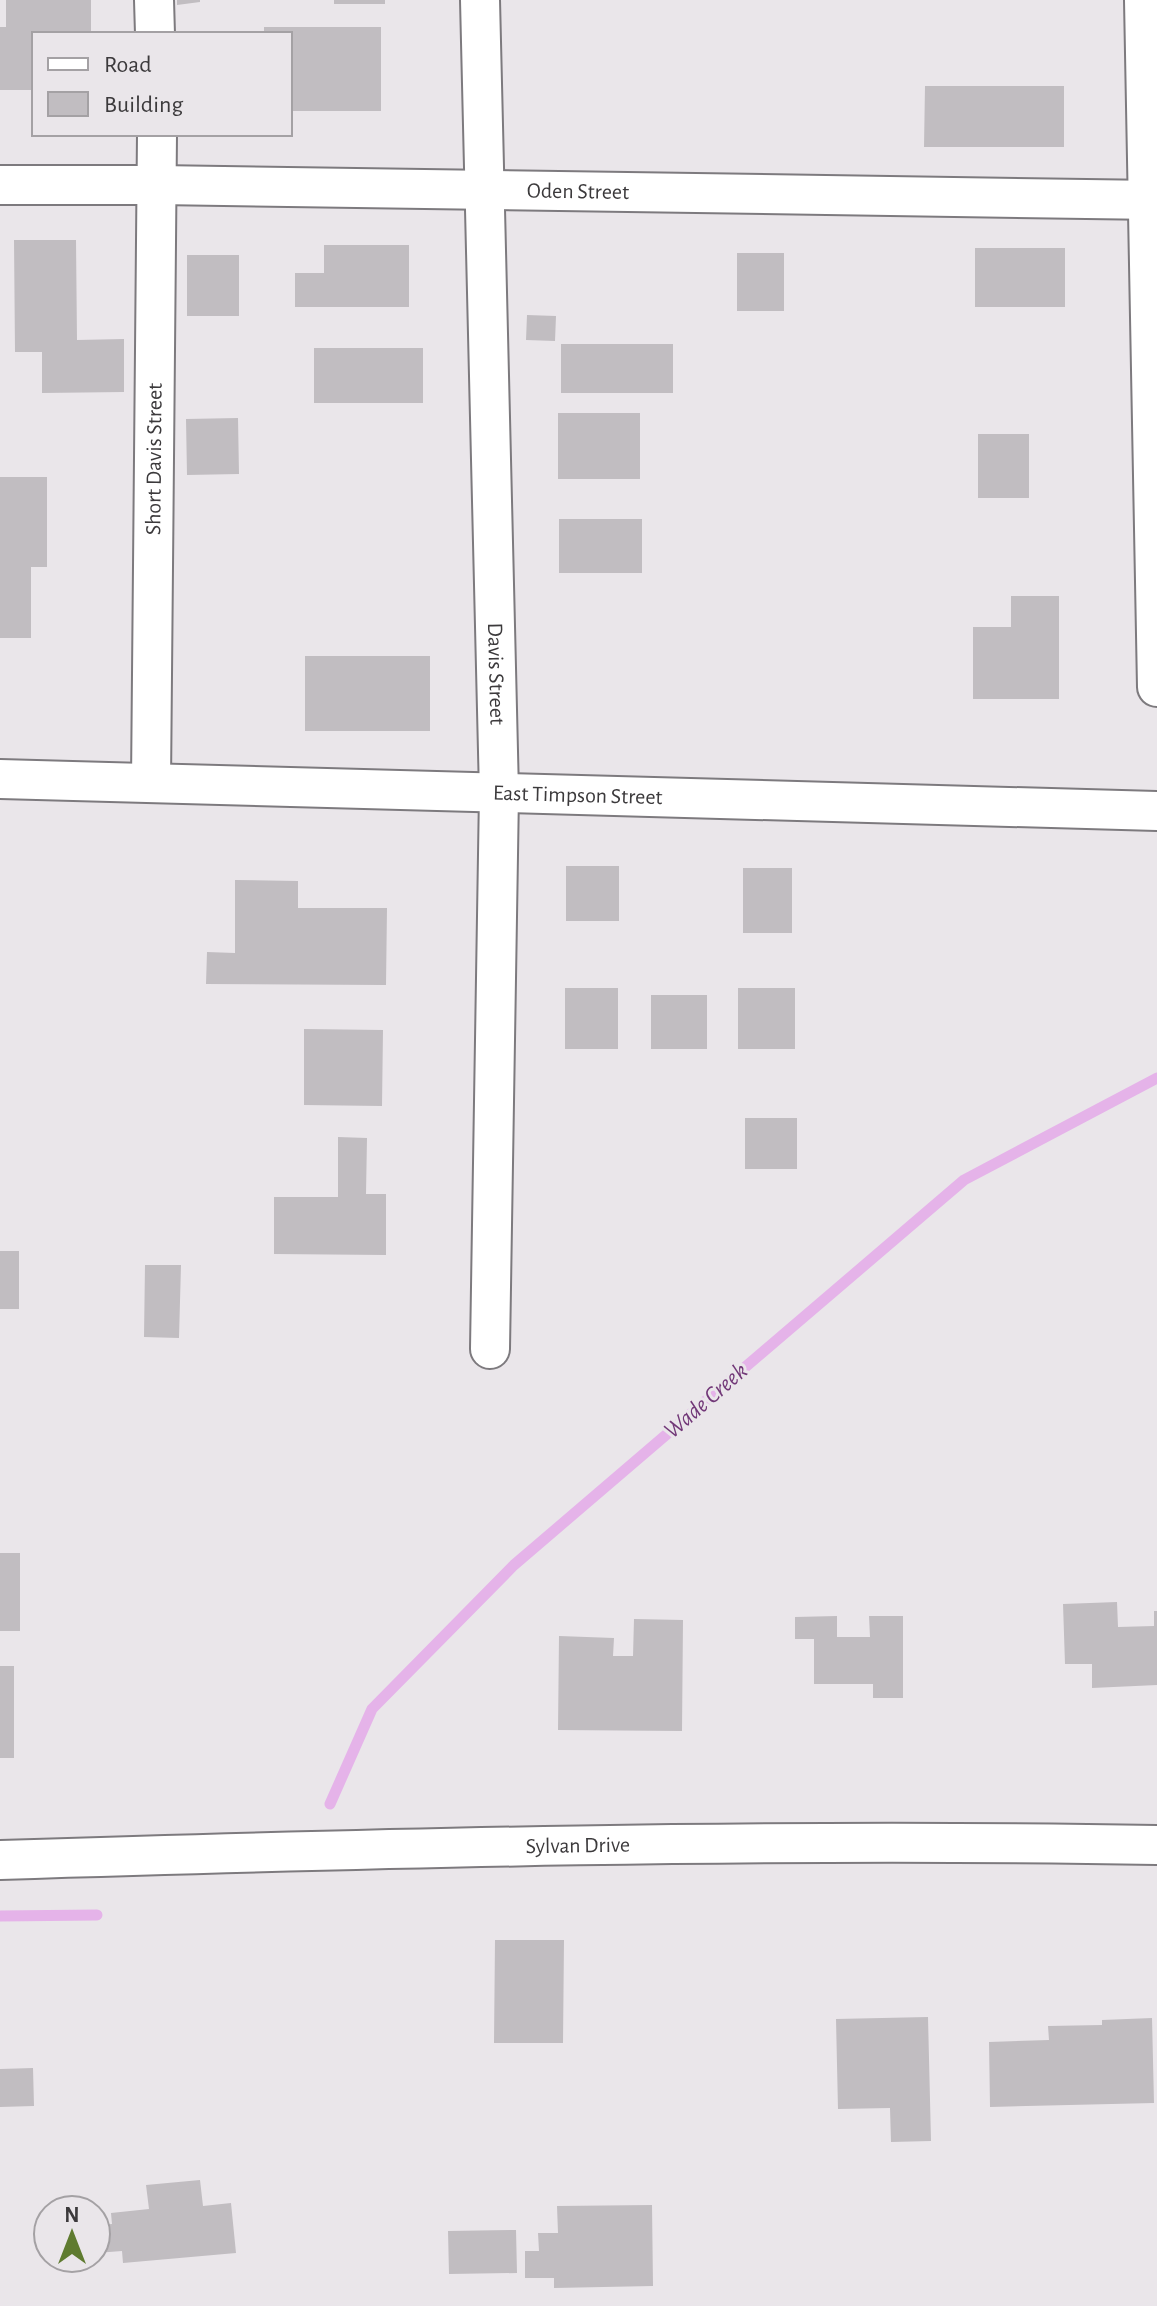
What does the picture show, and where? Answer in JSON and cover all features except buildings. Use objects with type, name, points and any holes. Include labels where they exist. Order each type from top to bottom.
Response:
[{"type":"street","points":[[154,0],[155,32]]},
{"type":"street","name":"Davis Street","points":[[480,0],[499,793],[490,1349]]},
{"type":"street","points":[[1144,0],[1152,200],[1157,687]]},
{"type":"street","name":"Short Davis Street","points":[[151,783],[157,136]]},
{"type":"street","name":"Oden Street","points":[[0,185],[1152,200]]},
{"type":"street","name":"East Timpson Street","points":[[0,779],[1157,811]]},
{"type":"street","name":"Sylvan Drive","points":[[0,1860],[450,1846],[976,1842],[1157,1845]]},
{"type":"waterway","name":"Wade Creek","points":[[330,1804],[372,1709],[514,1565],[964,1180],[1157,1078]]},
{"type":"waterway","name":"Wade Creek","points":[[0,1916],[97,1915]]}]
